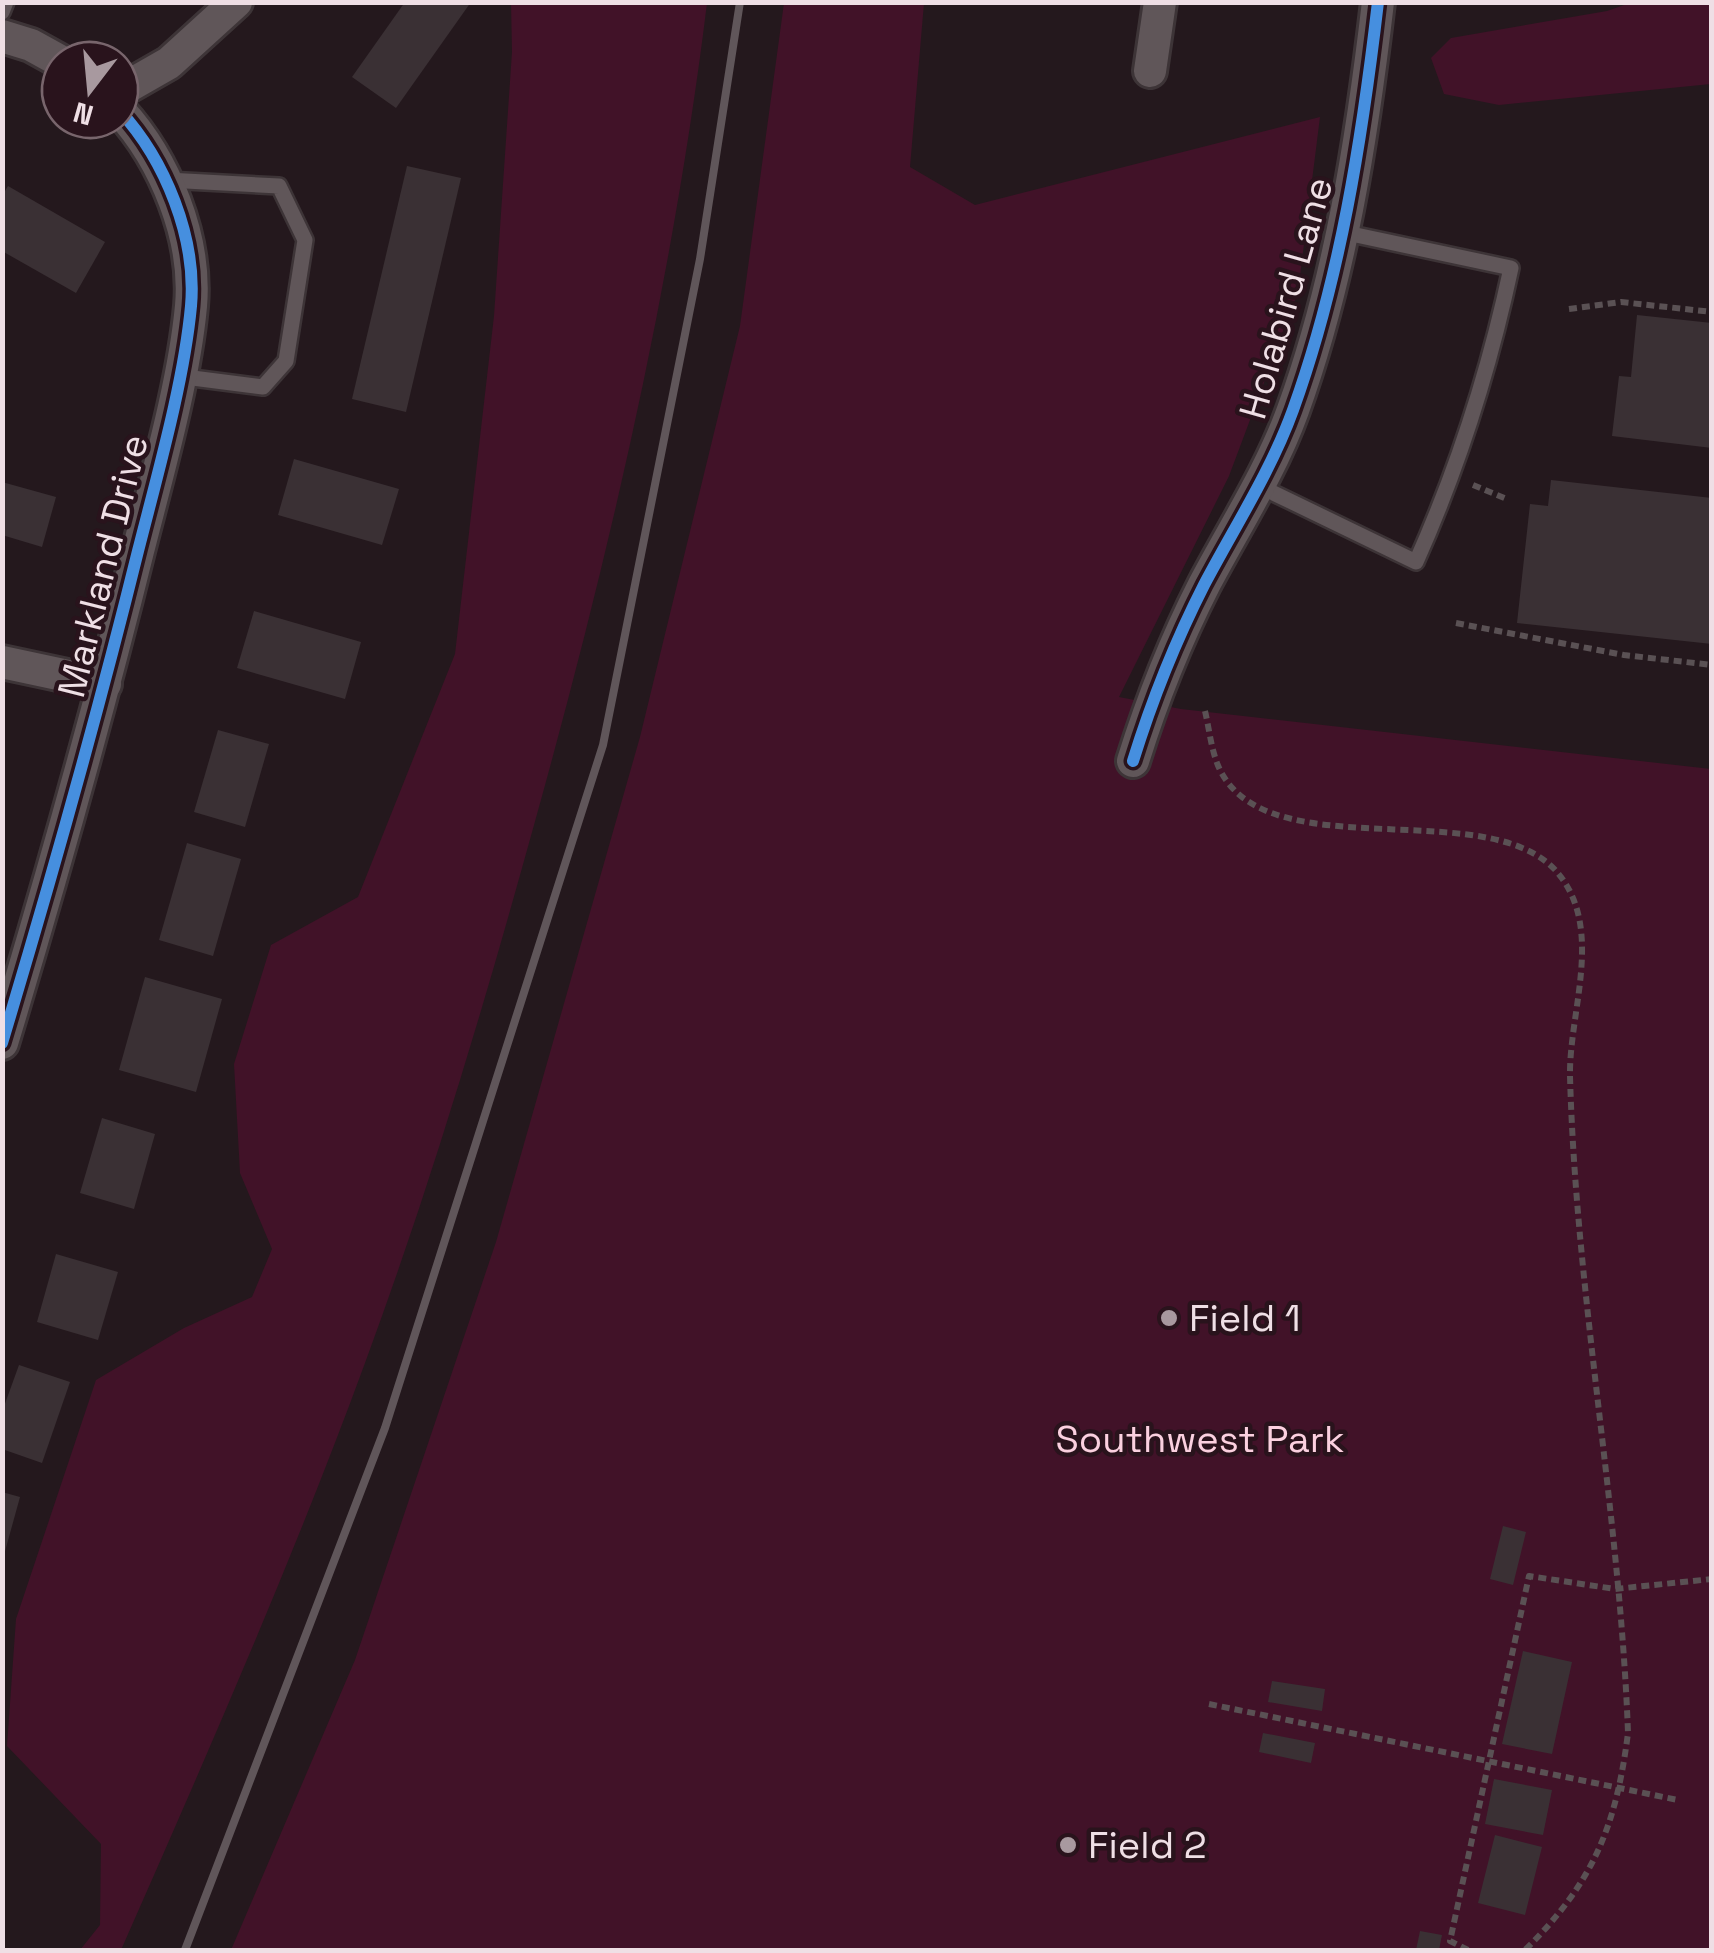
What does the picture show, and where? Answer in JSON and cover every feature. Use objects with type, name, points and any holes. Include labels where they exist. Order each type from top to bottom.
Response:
[{"type":"street","points":[[140,79],[169,63],[236,2]]},
{"type":"street","points":[[1150,71],[1160,2]]},
{"type":"street","name":"Holabird Lane","points":[[1133,761],[1160,683],[1293,410],[1342,232],[1366,104],[1378,2]]},
{"type":"street","points":[[2,36],[40,49]]},
{"type":"street","name":"Markland Drive","points":[[2,1043],[106,684],[191,304],[184,236],[165,180],[140,132]]},
{"type":"street","points":[[2,662],[106,684]]},
{"type":"lane","points":[[2,12],[6,2]]},
{"type":"lane","points":[[165,180],[279,186],[305,240],[286,361],[263,387],[177,376]]},
{"type":"lane","points":[[1257,485],[1416,562],[1454,478],[1490,368],[1511,268],[1342,232]]},
{"type":"path","points":[[1569,309],[1621,302],[1712,312]]},
{"type":"path","points":[[1454,478],[1509,500]]},
{"type":"path","points":[[1456,623],[1624,655],[1712,665]]},
{"type":"path","points":[[1205,711],[1222,775],[1258,806],[1313,822],[1492,840],[1524,847],[1546,860],[1572,894],[1582,938],[1570,1073],[1628,1733],[1619,1788],[1602,1848],[1585,1880],[1555,1921],[1525,1950]]},
{"type":"path","points":[[1468,1950],[1450,1941],[1529,1576],[1615,1589],[1712,1579]]},
{"type":"path","points":[[1209,1704],[1678,1800]]},
{"type":"green space","points":[[511,3],[707,3],[676,211],[636,417],[562,724],[496,961],[389,1297],[278,1585],[121,1950],[80,1950],[100,1925],[101,1844],[7,1746],[16,1619],[96,1380],[184,1328],[252,1297],[272,1249],[240,1173],[234,1064],[271,945],[358,897],[455,654],[494,316],[512,52]]},
{"type":"green space","name":"Southwest Park","points":[[784,3],[924,3],[910,167],[975,205],[1320,117],[1298,292],[1229,476],[1119,697],[1181,709],[1711,769],[1711,1950],[231,1950],[355,1660],[496,1242],[640,737],[740,326]]},
{"type":"green space","points":[[1630,3],[1711,3],[1711,84],[1499,105],[1444,94],[1431,58],[1451,38],[1607,11]]},
{"type":"building","points":[[405,2],[471,2],[396,108],[352,77]]},
{"type":"building","points":[[407,166],[461,178],[406,412],[352,399]]},
{"type":"building","points":[[8,186],[105,242],[76,293],[2,251],[2,196]]},
{"type":"building","points":[[1637,315],[1712,323],[1712,448],[1612,436],[1619,376],[1631,377]]},
{"type":"building","points":[[294,459],[399,489],[382,545],[278,515]]},
{"type":"building","points":[[1551,480],[1712,498],[1712,644],[1517,623],[1530,504],[1548,506]]},
{"type":"building","points":[[2,482],[56,497],[42,547],[2,535]]},
{"type":"building","points":[[254,611],[361,642],[345,699],[237,668]]},
{"type":"building","points":[[218,730],[269,744],[245,827],[194,812]]},
{"type":"building","points":[[187,843],[241,859],[213,956],[159,940]]},
{"type":"building","points":[[145,977],[222,999],[196,1092],[119,1070]]},
{"type":"building","points":[[102,1118],[155,1134],[134,1209],[80,1193]]},
{"type":"building","points":[[56,1254],[118,1272],[98,1340],[37,1322]]},
{"type":"building","points":[[19,1365],[70,1382],[42,1463],[2,1449],[2,1412]]},
{"type":"building","points":[[2,1492],[20,1497],[4,1555],[2,1555]]},
{"type":"building","points":[[1503,1526],[1526,1532],[1513,1585],[1490,1579]]},
{"type":"building","points":[[1523,1651],[1572,1662],[1552,1754],[1502,1744]]},
{"type":"building","points":[[1272,1681],[1325,1689],[1322,1711],[1268,1702]]},
{"type":"building","points":[[1263,1733],[1315,1743],[1311,1763],[1259,1752]]},
{"type":"building","points":[[1494,1779],[1552,1790],[1543,1835],[1485,1824]]},
{"type":"building","points":[[1495,1835],[1542,1847],[1525,1915],[1478,1903]]},
{"type":"building","points":[[1420,1931],[1442,1935],[1439,1950],[1416,1950]]},
{"type":"railway","points":[[185,1950],[385,1428],[603,745],[700,259],[740,2]]},
{"type":"cycle path","points":[[1133,761],[1183,628],[1274,455],[1309,361],[1347,209],[1378,2]]},
{"type":"cycle path","points":[[2,1043],[106,675],[169,429],[187,335],[192,280],[183,227],[164,176],[140,137]]},
{"type":"place","name":"Field 1","points":[[1169,1318]]},
{"type":"place","name":"Field 2","points":[[1068,1845]]}]
